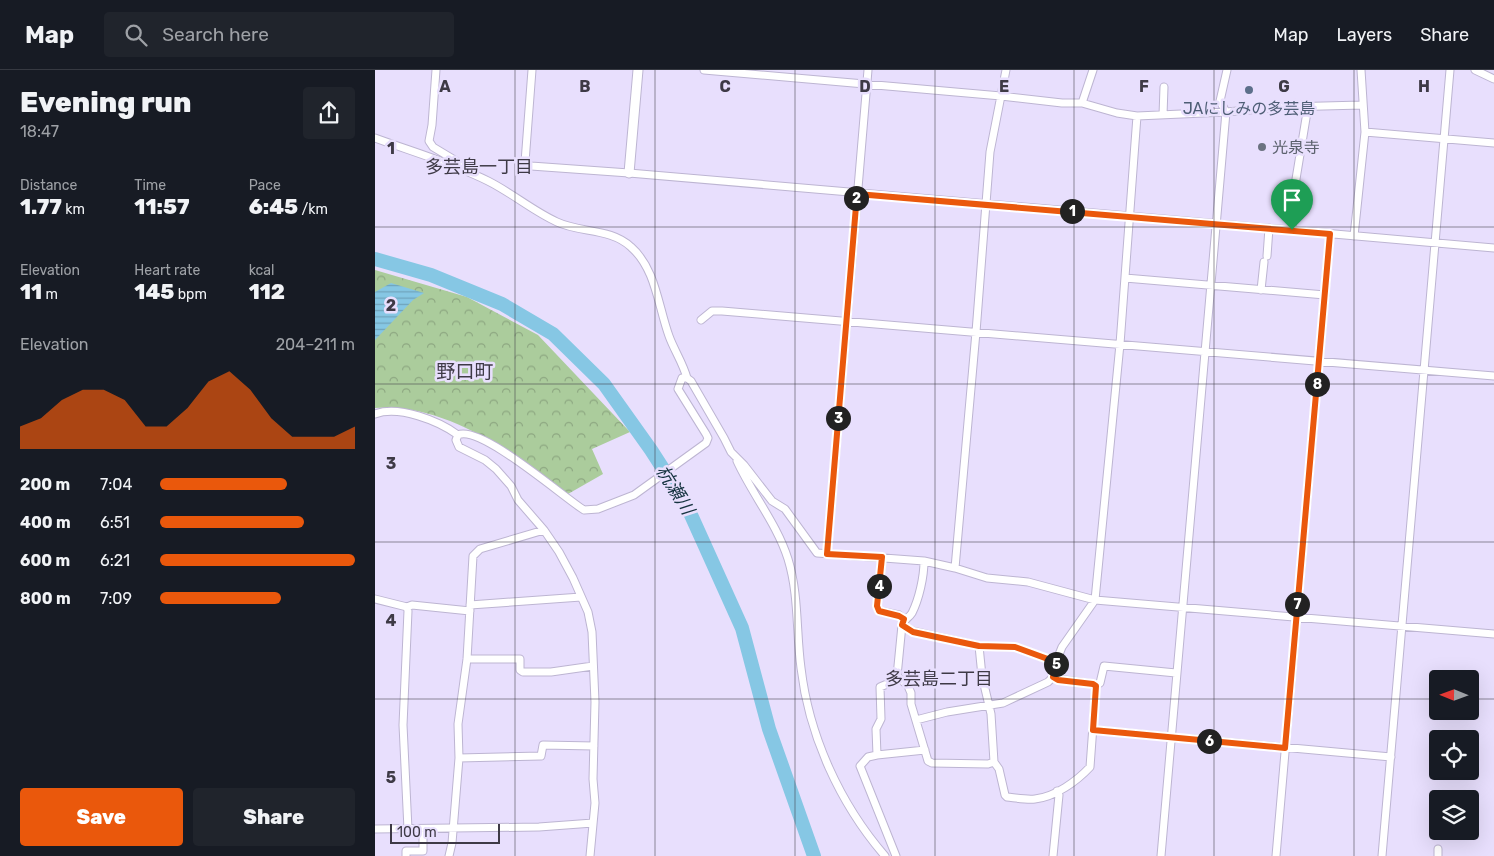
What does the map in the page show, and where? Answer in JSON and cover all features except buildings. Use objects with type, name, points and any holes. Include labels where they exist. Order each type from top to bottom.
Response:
[{"type":"street","points":[[436,70],[433,125],[429,141],[433,147],[558,222],[577,229],[615,236],[630,246],[643,260],[651,274],[670,339],[687,378],[691,381],[736,459],[775,530],[787,558],[795,589],[801,668],[806,698],[817,736],[829,768],[849,808],[885,856]]},
{"type":"street","points":[[532,70],[525,162],[531,166],[1494,248]]},
{"type":"street","points":[[629,173],[638,70]]},
{"type":"street","points":[[704,70],[1062,103],[1082,103],[1117,113],[1137,116],[1308,106],[1362,105]]},
{"type":"street","points":[[827,554],[868,70]]},
{"type":"street","points":[[955,568],[990,152],[1006,70]]},
{"type":"street","points":[[1082,103],[1093,70]]},
{"type":"street","points":[[1161,856],[1181,607],[1226,112],[1220,101],[1227,70]]},
{"type":"street","points":[[1354,236],[1365,132],[1361,70]]},
{"type":"street","points":[[1382,856],[1450,70]]},
{"type":"street","points":[[1475,70],[1494,79]]},
{"type":"street","points":[[1163,115],[1164,87]]},
{"type":"street","points":[[1292,230],[1296,178],[1308,106]]},
{"type":"street","points":[[916,720],[947,712],[1003,703],[1047,682],[1053,677],[1062,647],[1095,600],[1120,344],[1137,116]]},
{"type":"street","points":[[1365,132],[1494,142]]},
{"type":"street","points":[[375,138],[487,180]]},
{"type":"street","points":[[1261,290],[1269,228]]},
{"type":"street","points":[[1276,856],[1330,234]]},
{"type":"street","points":[[1125,278],[1325,295]]},
{"type":"street","points":[[701,320],[712,311],[723,311],[1494,376]]},
{"type":"street","points":[[375,414],[397,412],[422,417],[445,426],[457,435],[468,433],[501,450],[551,484],[584,510],[598,509],[635,495],[706,443],[708,438],[706,434],[678,389],[682,378],[687,378]]},
{"type":"street","points":[[457,435],[456,440],[459,447],[485,460],[496,469],[511,486],[518,500],[544,530],[559,552],[588,612],[592,632],[595,702],[593,779],[595,803],[590,856]]},
{"type":"street","points":[[736,459],[744,465],[772,502],[785,509],[817,554],[925,561],[987,578],[1028,582],[1095,600],[1494,634]]},
{"type":"street","points":[[449,856],[452,843],[459,758],[458,724],[467,659],[472,562],[476,551],[480,548],[544,530]]},
{"type":"street","points":[[882,557],[877,606],[879,611],[899,616],[913,632],[979,646],[1015,647],[1056,662]]},
{"type":"street","points":[[925,561],[917,599],[911,615],[903,622],[897,676],[908,686],[911,693],[911,704],[928,761],[932,763],[988,764],[994,762]]},
{"type":"street","points":[[375,599],[407,607],[412,605],[470,608],[581,597]]},
{"type":"street","points":[[407,607],[403,725],[408,829]]},
{"type":"street","points":[[979,646],[982,676],[991,714],[994,762],[999,770],[1007,797],[1036,799],[1057,791],[1081,777],[1090,767],[1096,686]]},
{"type":"street","points":[[467,659],[520,659],[520,670],[523,672],[551,672],[593,666]]},
{"type":"street","points":[[1096,686],[1101,683],[1104,666],[1176,673]]},
{"type":"street","points":[[1053,677],[1058,680],[1093,684],[1096,686]]},
{"type":"street","points":[[877,754],[876,729],[881,719],[880,687],[899,679]]},
{"type":"street","points":[[1093,730],[1391,757]]},
{"type":"street","points":[[459,758],[541,756],[543,745],[594,746]]},
{"type":"street","points":[[896,856],[860,766],[868,757],[877,754],[925,750]]},
{"type":"street","points":[[1053,856],[1059,795],[1057,791]]},
{"type":"street","points":[[375,829],[539,827],[593,823]]},
{"type":"street","points":[[406,856],[406,851],[423,851],[423,828]]},
{"type":"green space","points":[[375,270],[467,297],[538,335],[630,432],[592,449],[603,474],[568,494],[501,447],[453,422],[428,414],[402,409],[375,408]]},
{"type":"water","points":[[391,283],[424,293],[413,300],[375,340],[375,292]]},
{"type":"waterway","name":"杭瀬川","points":[[375,259],[431,275],[502,304],[553,334],[604,384],[651,450],[687,506],[742,628],[769,729],[814,856]]},
{"type":"place","name":"JAにしみの多芸島","points":[[1249,90]]},
{"type":"place","name":"光泉寺","points":[[1262,147]]},
{"type":"district","name":"多芸島一丁目","points":[[479,167]]},
{"type":"district","name":"野口町","points":[[465,371]]},
{"type":"district","name":"多芸島二丁目","points":[[939,679]]},
{"type":"route","points":[[857,194],[1292,230],[1330,234],[1285,748],[1093,730],[1096,686],[1093,684],[1058,680],[1053,677],[1056,662],[1015,647],[979,646],[913,632],[902,625],[904,619],[879,611],[877,606],[882,557],[827,554],[857,194]]}]
